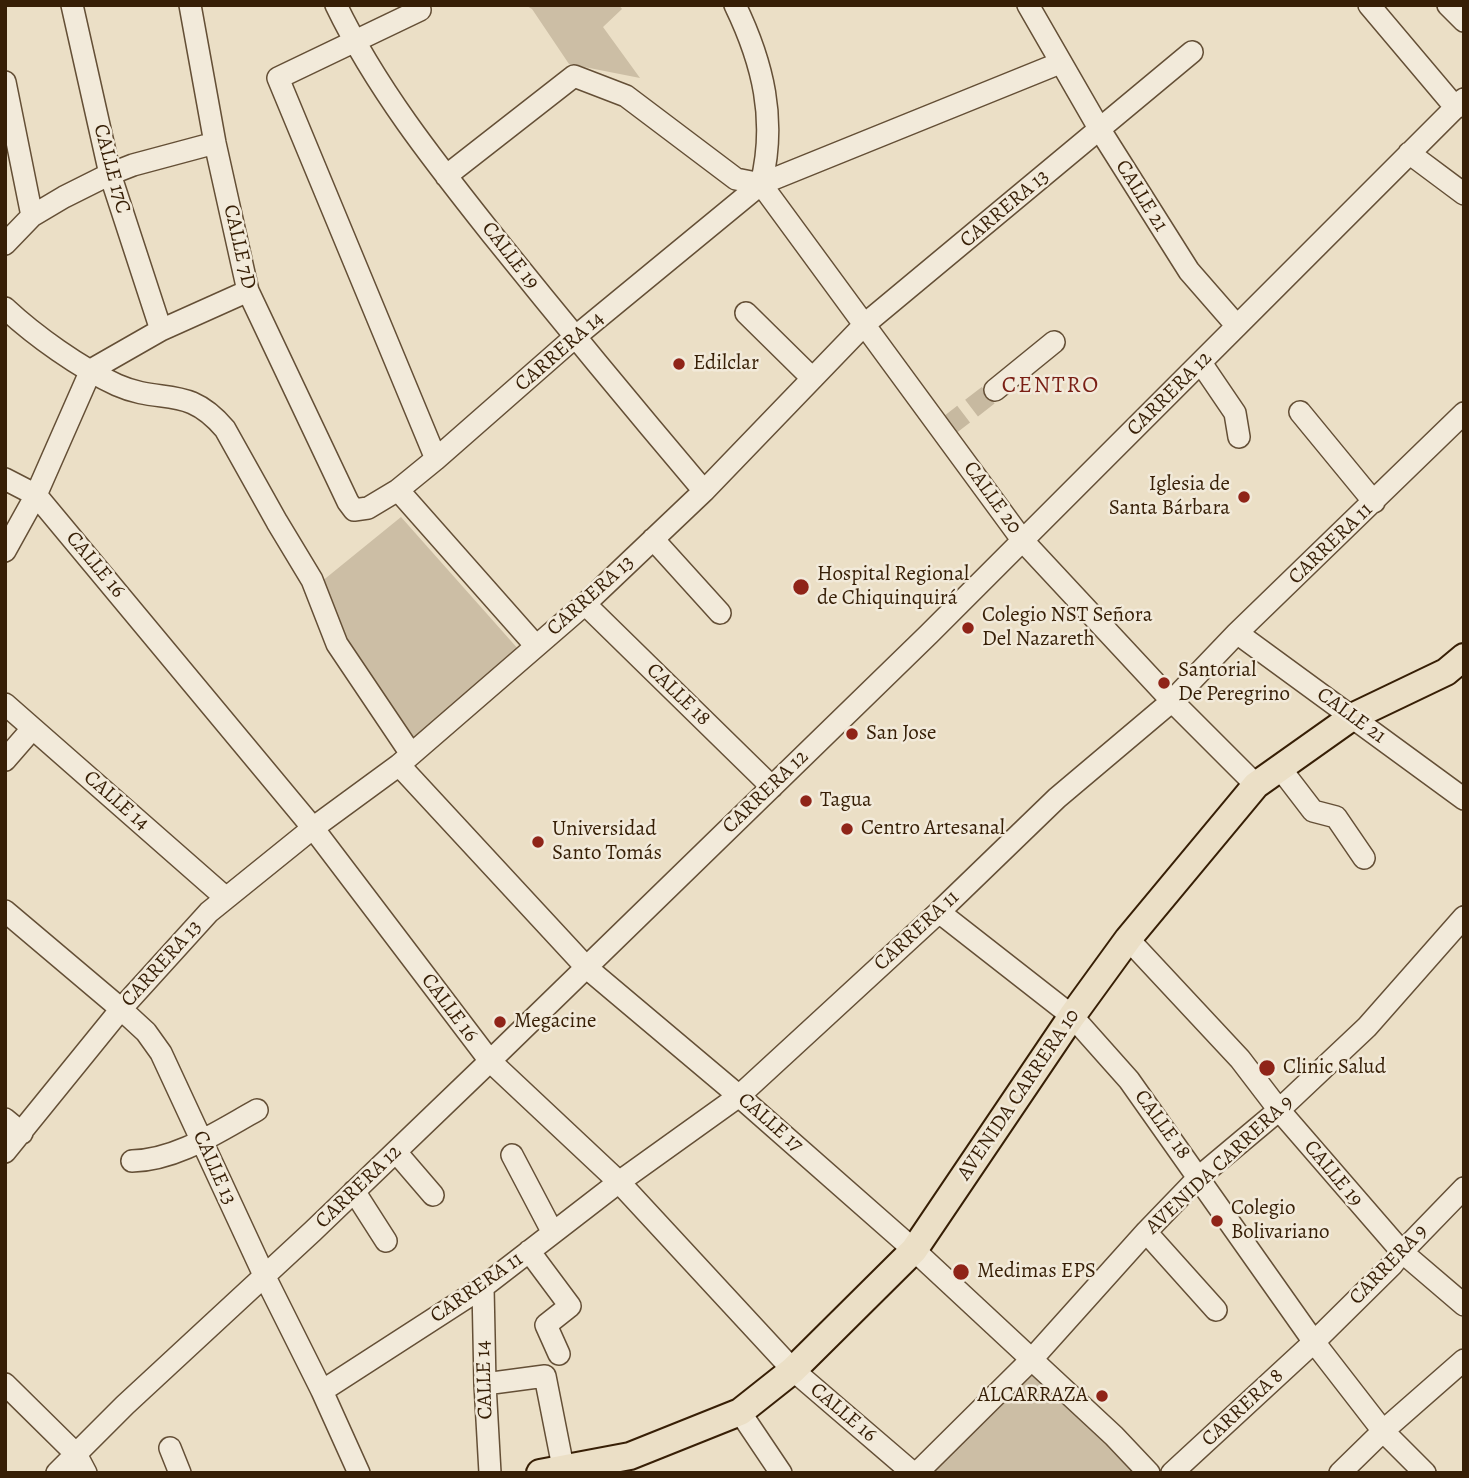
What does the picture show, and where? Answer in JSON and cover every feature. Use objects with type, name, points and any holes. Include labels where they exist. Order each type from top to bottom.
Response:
[{"type":"main road","name":"AVENIDA CARRERA 10","points":[[567,1469],[630,1455],[740,1412],[793,1370],[914,1250],[1072,1016],[1128,939],[1256,785],[1352,717],[1446,672],[1464,657]]},
{"type":"street","name":"CALLE 17C","points":[[72,5],[110,174],[161,330]]},
{"type":"street","name":"CALLE 7D","points":[[190,5],[215,144],[248,291],[354,510]]},
{"type":"street","name":"CALLE 19","points":[[336,5],[354,42],[427,152],[575,337],[704,491]]},
{"type":"street","points":[[446,176],[574,76],[626,96],[736,179],[761,184],[768,140],[767,101],[750,38],[734,5]]},
{"type":"street","name":"CALLE 21","points":[[1028,5],[1100,130],[1189,271],[1237,326]]},
{"type":"street","points":[[1369,5],[1460,103]]},
{"type":"street","points":[[1448,5],[1464,21]]},
{"type":"street","points":[[419,7],[278,78],[436,459]]},
{"type":"street","name":"CARRERA 13","points":[[5,1152],[121,1009],[209,912],[313,828],[405,760],[585,604],[704,491],[865,324],[1192,52]]},
{"type":"street","name":"CARRERA 14","points":[[354,510],[368,508],[398,490],[575,337],[761,184],[1060,63]]},
{"type":"street","points":[[5,82],[32,216]]},
{"type":"street","name":"CARRERA 12","points":[[57,1473],[81,1464],[264,1275],[490,1062],[772,787],[1023,541],[1460,103]]},
{"type":"street","points":[[5,244],[32,216],[110,174],[133,165],[215,144]]},
{"type":"street","points":[[1409,153],[1464,194]]},
{"type":"street","name":"CALLE 20","points":[[761,184],[944,429],[1023,541],[1172,701],[1256,785]]},
{"type":"street","points":[[5,551],[36,495],[91,370],[161,330],[248,291]]},
{"type":"street","name":"CALLE 17","points":[[5,308],[59,350],[119,386],[192,401],[214,415],[225,429],[312,580],[337,644],[405,760],[587,968],[739,1096],[914,1250],[1114,1436],[1149,1473]]},
{"type":"street","points":[[746,313],[812,378]]},
{"type":"street","points":[[995,390],[1054,342]]},
{"type":"street","points":[[1201,363],[1235,413],[1239,437]]},
{"type":"street","points":[[1300,412],[1374,502]]},
{"type":"street","name":"CARRERA 11","points":[[322,1391],[483,1287],[619,1182],[739,1096],[939,912],[1057,798],[1172,701],[1237,633],[1464,413]]},
{"type":"street","points":[[5,479],[36,495]]},
{"type":"street","points":[[398,490],[536,646]]},
{"type":"street","name":"CALLE 16","points":[[36,495],[313,828],[490,1062],[619,1182],[793,1370],[915,1473]]},
{"type":"street","points":[[653,539],[720,613]]},
{"type":"street","name":"CALLE 18","points":[[585,604],[772,787]]},
{"type":"street","name":"CALLE 21","points":[[1237,633],[1464,799]]},
{"type":"street","name":"CALLE 14","points":[[5,704],[226,898]]},
{"type":"street","points":[[5,760],[32,729]]},
{"type":"street","points":[[1280,768],[1313,811],[1336,817],[1364,858]]},
{"type":"street","name":"CALLE 13","points":[[5,911],[121,1009],[146,1032],[161,1053],[359,1473]]},
{"type":"street","name":"CALLE 18","points":[[939,912],[1072,1016],[1141,1094],[1314,1342],[1383,1431],[1425,1473]]},
{"type":"street","name":"AVENIDA CARRERA 9","points":[[915,1473],[1032,1359],[1199,1177],[1279,1110],[1367,1027],[1464,917]]},
{"type":"street","name":"CALLE 19","points":[[1128,939],[1223,1040],[1279,1110],[1402,1252],[1464,1305]]},
{"type":"street","points":[[132,1161],[151,1161],[201,1141],[257,1110]]},
{"type":"street","points":[[5,1119],[22,1133]]},
{"type":"street","points":[[396,1152],[433,1195]]},
{"type":"street","points":[[512,1155],[553,1233]]},
{"type":"street","name":"CARRERA 9","points":[[1314,1342],[1392,1265],[1464,1188]]},
{"type":"street","points":[[354,1191],[386,1241]]},
{"type":"street","points":[[1146,1232],[1216,1310]]},
{"type":"street","points":[[529,1251],[570,1306],[546,1325],[559,1354]]},
{"type":"street","name":"CALLE 14","points":[[483,1287],[490,1473]]},
{"type":"street","name":"CARRERA 8","points":[[1172,1473],[1314,1342]]},
{"type":"street","points":[[1340,1473],[1464,1360]]},
{"type":"street","points":[[485,1384],[545,1376],[567,1469]]},
{"type":"street","points":[[5,1384],[81,1464]]},
{"type":"street","points":[[740,1412],[781,1473]]},
{"type":"street","points":[[170,1448],[180,1473]]},
{"type":"shaded area","points":[[525,5],[619,5],[622,9],[603,27],[640,78],[569,64],[532,9]]},
{"type":"shaded area","points":[[401,517],[519,650],[414,738],[368,692],[321,582]]},
{"type":"shaded area","points":[[1035,1368],[1136,1473],[925,1473]]},
{"type":"tunnel","points":[[947,427],[995,390]]},
{"type":"place","name":"Edilclar","points":[[679,364]]},
{"type":"place","name":"Iglesia de Santa Bárbara","points":[[1244,497]]},
{"type":"place","name":"Hospital Regional de Chiquinquirá","points":[[801,587]]},
{"type":"place","name":"Colegio NST Señora Del Nazareth","points":[[968,628]]},
{"type":"place","name":"Santorial De Peregrino","points":[[1164,683]]},
{"type":"place","name":"San Jose","points":[[852,734]]},
{"type":"place","name":"Tagua","points":[[806,801]]},
{"type":"place","name":"Centro Artesanal","points":[[847,829]]},
{"type":"place","name":"Universidad Santo Tomás","points":[[538,842]]},
{"type":"place","name":"Megacine","points":[[500,1022]]},
{"type":"place","name":"Clinic Salud","points":[[1267,1068]]},
{"type":"place","name":"Colegio Bolivariano","points":[[1217,1221]]},
{"type":"place","name":"Medimas EPS","points":[[961,1272]]},
{"type":"place","name":"ALCARRAZA","points":[[1102,1396]]},
{"type":"district","name":"CENTRO","points":[[1051,386]]}]
